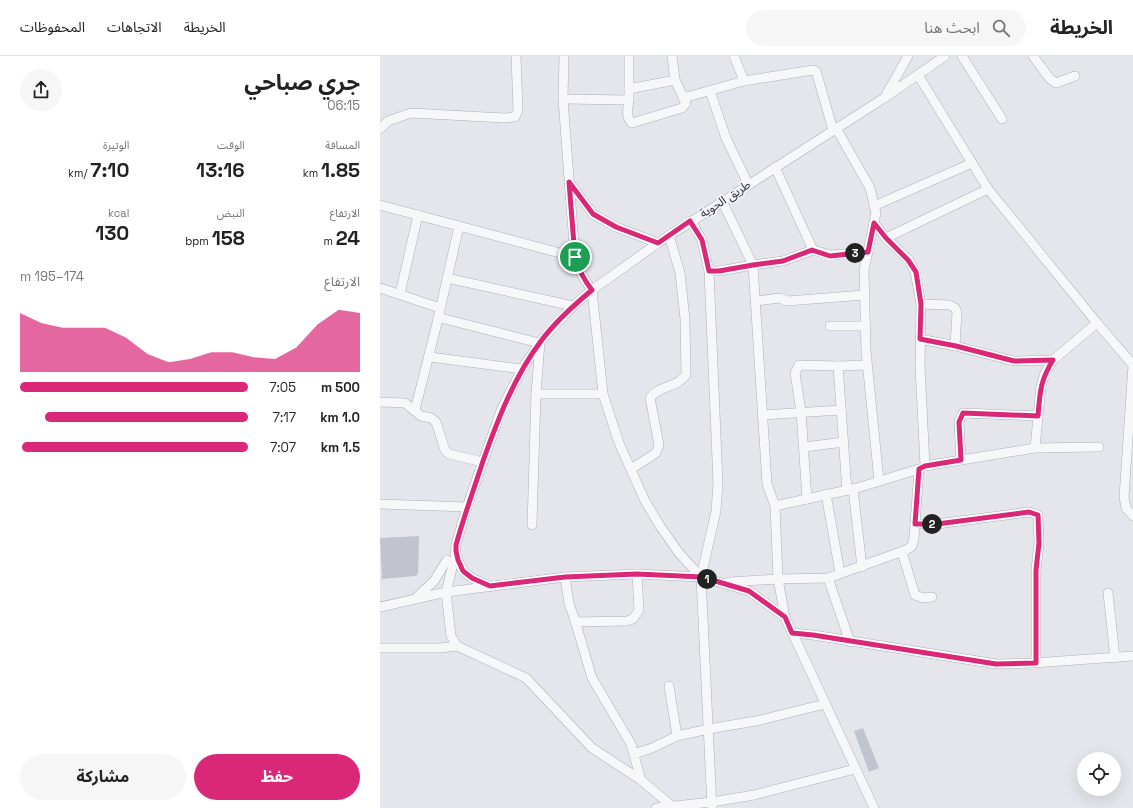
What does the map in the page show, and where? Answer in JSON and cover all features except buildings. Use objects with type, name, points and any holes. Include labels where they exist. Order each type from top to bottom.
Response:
[{"type":"street","points":[[380,129],[388,122],[411,113],[504,118],[515,117],[518,110],[516,56]]},
{"type":"street","points":[[564,56],[563,98],[575,257],[581,274],[592,290],[603,394],[619,443],[645,500],[660,526],[679,553],[702,577]]},
{"type":"street","points":[[629,56],[629,100],[627,115],[628,119],[632,122],[682,108],[686,103],[674,80],[672,56]]},
{"type":"street","points":[[734,56],[744,82]]},
{"type":"street","points":[[884,98],[908,56]]},
{"type":"street","points":[[962,56],[1002,119]]},
{"type":"street","points":[[1034,56],[1050,79],[1056,82],[1075,76]]},
{"type":"street","name":"طريق الحوية","points":[[442,592],[467,507],[502,408],[522,370],[540,342],[573,306],[592,290],[669,235],[884,98],[942,57]]},
{"type":"street","points":[[683,98],[744,82],[813,70],[816,71],[835,129],[870,188],[876,213],[864,270],[864,295],[867,364],[879,481]]},
{"type":"street","points":[[918,75],[988,189],[1097,323],[1132,360],[1131,410],[1124,497],[1126,508],[1133,516]]},
{"type":"street","points":[[629,89],[674,80]]},
{"type":"street","points":[[710,91],[726,138],[748,184]]},
{"type":"street","points":[[563,98],[629,100]]},
{"type":"street","points":[[874,206],[972,164]]},
{"type":"street","points":[[775,167],[812,250]]},
{"type":"street","points":[[569,182],[593,214],[616,227],[658,243]]},
{"type":"street","points":[[886,238],[988,189]]},
{"type":"street","points":[[722,201],[753,265],[767,484],[775,506],[778,578],[785,617],[874,808]]},
{"type":"street","points":[[380,205],[575,257]]},
{"type":"street","points":[[400,294],[418,215]]},
{"type":"street","points":[[690,221],[702,240],[709,271],[718,483],[716,511],[702,577],[712,805]]},
{"type":"street","points":[[723,583],[778,578],[828,578],[902,552],[912,546],[922,467],[920,367],[921,304],[916,272],[908,260],[886,238],[874,223]]},
{"type":"street","points":[[415,410],[438,319],[459,226]]},
{"type":"street","points":[[631,469],[656,453],[659,445],[650,398],[654,393],[682,381],[686,375],[685,319],[680,273],[669,235]]},
{"type":"street","points":[[709,271],[719,271],[783,261],[812,250],[830,256],[868,252]]},
{"type":"street","points":[[447,278],[573,306]]},
{"type":"street","points":[[380,288],[440,308]]},
{"type":"street","points":[[755,301],[780,298],[787,301],[864,295]]},
{"type":"street","points":[[921,304],[950,305],[955,308],[957,312],[956,346]]},
{"type":"street","points":[[438,319],[441,318],[540,342],[536,394],[532,525]]},
{"type":"street","points":[[1035,448],[1041,386],[1045,373],[1053,360],[1097,323]]},
{"type":"street","points":[[830,326],[865,326]]},
{"type":"street","points":[[920,339],[956,346],[1014,361],[1053,360]]},
{"type":"street","points":[[429,355],[430,357],[522,370]]},
{"type":"street","points":[[807,499],[801,412],[795,373],[799,365],[838,366],[867,364]]},
{"type":"street","points":[[838,366],[844,442],[862,567]]},
{"type":"street","points":[[536,394],[603,394]]},
{"type":"street","points":[[380,402],[406,403],[421,416],[431,418],[436,422],[445,450],[449,454],[483,462]]},
{"type":"street","points":[[762,415],[841,410]]},
{"type":"street","points":[[961,460],[959,422],[963,413],[1038,416]]},
{"type":"street","points":[[804,447],[844,442]]},
{"type":"street","points":[[775,506],[850,490],[922,467],[1035,448],[1099,447]]},
{"type":"street","points":[[826,494],[840,573]]},
{"type":"street","points":[[380,504],[467,507]]},
{"type":"street","points":[[915,524],[937,524],[1029,512],[1038,515],[1039,543],[1036,570],[1036,663]]},
{"type":"street","points":[[456,548],[460,566],[467,576],[490,586]]},
{"type":"street","name":"طريق الحوية","points":[[442,592],[448,560],[456,548]]},
{"type":"street","points":[[902,552],[915,595],[923,598],[932,597]]},
{"type":"street","points":[[414,599],[434,581],[448,560]]},
{"type":"street","points":[[575,622],[627,621],[633,619],[639,610],[637,574]]},
{"type":"street","points":[[380,607],[442,592],[565,577],[637,574],[702,577],[723,583],[749,591],[785,617]]},
{"type":"street","points":[[565,577],[569,604],[592,678],[631,744],[641,780]]},
{"type":"street","points":[[828,578],[850,642]]},
{"type":"street","points":[[442,592],[451,636],[457,646]]},
{"type":"street","points":[[1108,593],[1115,658]]},
{"type":"street","points":[[792,633],[996,664],[1036,663],[1133,656]]},
{"type":"street","points":[[380,648],[440,648],[457,646],[526,678],[592,748],[641,780],[673,807]]},
{"type":"street","points":[[669,686],[677,736]]},
{"type":"street","points":[[634,754],[652,748],[677,736],[761,720],[825,704]]},
{"type":"street","points":[[656,808],[712,805],[855,768]]},
{"type":"route","points":[[569,182],[593,214],[616,227],[658,243],[690,221],[702,240],[709,271],[719,271],[783,261],[812,250],[830,256],[868,252],[874,223],[886,238],[908,260],[916,272],[921,304],[920,339],[956,346],[1014,361],[1053,360],[1045,373],[1041,386],[1038,416],[963,413],[959,422],[961,460],[925,466],[919,469],[915,524],[937,524],[1029,512],[1038,515],[1039,543],[1036,570],[1036,663],[996,664],[792,633],[785,617],[749,591],[702,577],[637,574],[565,577],[490,586],[467,576],[460,566],[456,545],[467,507],[502,408],[522,370],[540,341],[573,306],[592,290],[578,269],[575,257],[569,182]]}]
